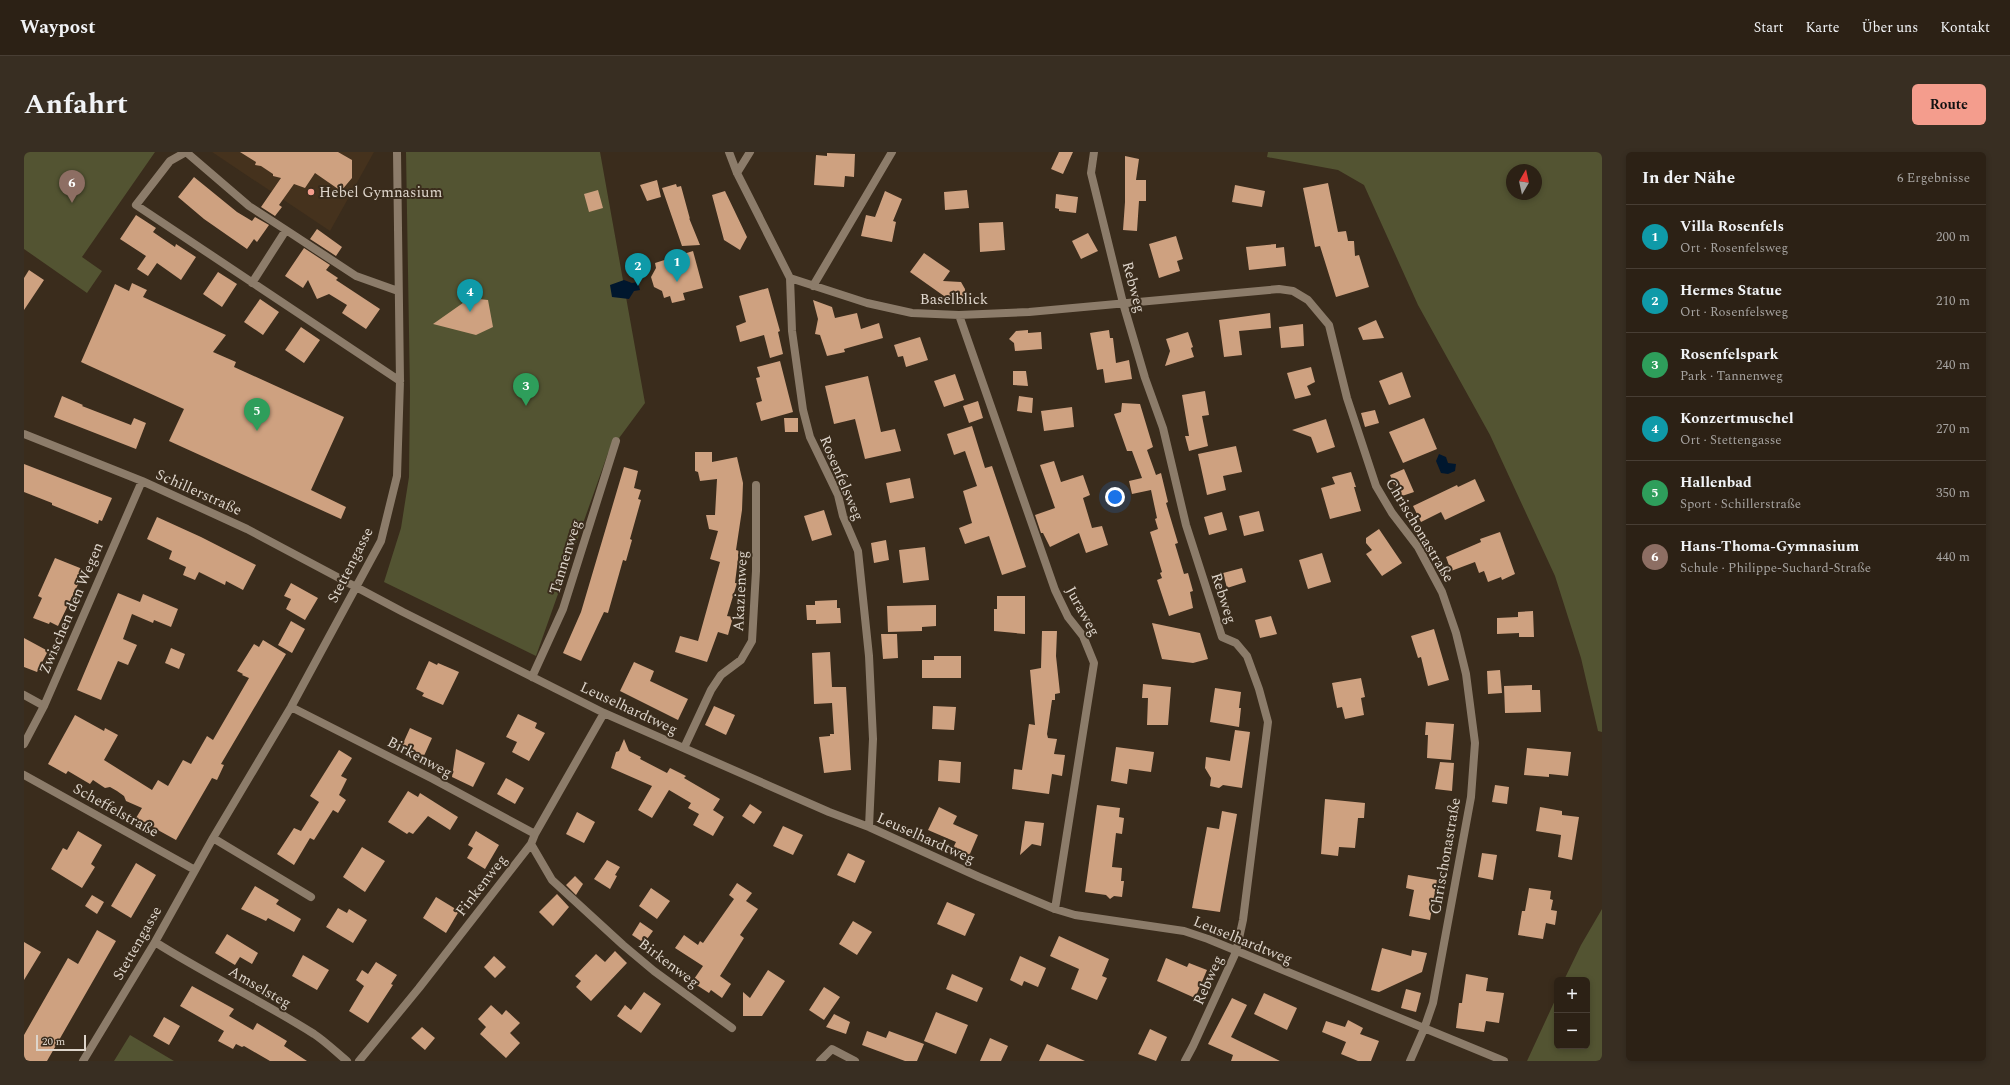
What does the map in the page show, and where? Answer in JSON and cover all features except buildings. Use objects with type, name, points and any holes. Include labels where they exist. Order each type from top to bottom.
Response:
[{"type":"street","points":[[398,291],[356,276],[249,206],[186,152],[170,161],[136,205],[400,381]]},
{"type":"street","name":"Stettengasse","points":[[83,1061],[155,942],[213,838],[291,707],[381,541],[397,476],[400,381],[397,152]]},
{"type":"street","name":"Rosenfelsweg","points":[[729,152],[737,173],[790,278],[792,331],[803,410],[810,437],[838,495],[843,516],[858,550],[869,656],[873,739],[868,827]]},
{"type":"street","points":[[737,173],[750,152]]},
{"type":"street","points":[[813,286],[892,152]]},
{"type":"street","name":"Rebweg","points":[[1094,152],[1091,173],[1123,303],[1145,378],[1163,428],[1186,525],[1222,637],[1236,643],[1247,656],[1259,689],[1268,722],[1243,920],[1236,952],[1185,1061]]},
{"type":"street","points":[[252,283],[286,230]]},
{"type":"street","name":"Baselblick","points":[[790,278],[867,303],[912,313],[959,315],[1029,312],[1123,303]]},
{"type":"street","name":"Chrischonastraße","points":[[1123,303],[1279,289],[1293,291],[1308,300],[1329,325],[1347,398],[1376,486],[1392,513],[1418,547],[1442,592],[1456,633],[1466,674],[1475,743],[1471,798],[1433,1003],[1424,1029],[1410,1061]]},
{"type":"street","name":"Juraweg","points":[[959,315],[1055,590],[1068,617],[1083,636],[1094,663],[1055,909]]},
{"type":"street","name":"Schillerstraße","points":[[24,434],[142,481],[253,532],[356,587]]},
{"type":"street","name":"Tannenweg","points":[[532,677],[563,609],[616,441]]},
{"type":"street","name":"Zwischen den Wegen","points":[[24,744],[44,706],[142,481]]},
{"type":"street","name":"Akazienweg","points":[[684,748],[711,690],[721,675],[741,660],[752,641],[756,571],[756,485]]},
{"type":"street","name":"Leuselhardtweg","points":[[356,587],[604,713],[1055,909],[1075,915],[1184,931],[1504,1061]]},
{"type":"street","points":[[24,695],[44,706]]},
{"type":"street","name":"Birkenweg","points":[[291,707],[433,779],[535,834]]},
{"type":"street","name":"Finkenweg","points":[[359,1061],[419,988],[531,844],[535,834],[604,713]]},
{"type":"street","name":"Scheffelstraße","points":[[24,775],[195,870]]},
{"type":"street","points":[[213,838],[311,897]]},
{"type":"street","name":"Birkenweg","points":[[531,844],[552,880],[623,945],[654,971],[732,1028]]},
{"type":"street","name":"Amselsteg","points":[[155,942],[315,1035],[347,1061]]},
{"type":"street","points":[[820,1061],[832,1049],[855,1061]]},
{"type":"shaded area","name":"Hebel Gymnasium","points":[[212,152],[374,152],[330,231]]},
{"type":"green space","points":[[24,152],[155,152],[82,257],[102,271],[87,293],[24,249]]},
{"type":"green space","points":[[406,152],[600,152],[645,403],[608,453],[536,656],[384,582],[401,528],[409,477],[410,391]]},
{"type":"green space","points":[[1268,152],[1602,152],[1602,732],[1598,731],[1581,658],[1555,576],[1490,435],[1418,305],[1364,185],[1338,170],[1267,157]]},
{"type":"green space","points":[[1602,909],[1602,1061],[1527,1061],[1554,1002],[1554,1049],[1590,1049],[1590,977],[1565,977],[1581,945]]},
{"type":"green space","points":[[130,1035],[174,1061],[114,1061]]},
{"type":"water","points":[[624,280],[632,283],[638,282],[640,290],[634,291],[629,299],[612,297],[610,285]]},
{"type":"water","points":[[1439,454],[1446,457],[1448,463],[1456,464],[1455,471],[1448,474],[1441,473],[1436,461]]},
{"type":"place","name":"Hebel Gymnasium","points":[[311,192]]},
{"type":"place","name":"Hans-Thoma-Gymnasium","points":[[72,203]]},
{"type":"place","name":"Villa Rosenfels","points":[[677,282]]},
{"type":"place","name":"Hermes Statue","points":[[638,286]]},
{"type":"place","name":"Konzertmuschel","points":[[470,312]]},
{"type":"place","name":"Rosenfelspark","points":[[526,406]]},
{"type":"place","name":"Hallenbad","points":[[257,431]]}]
